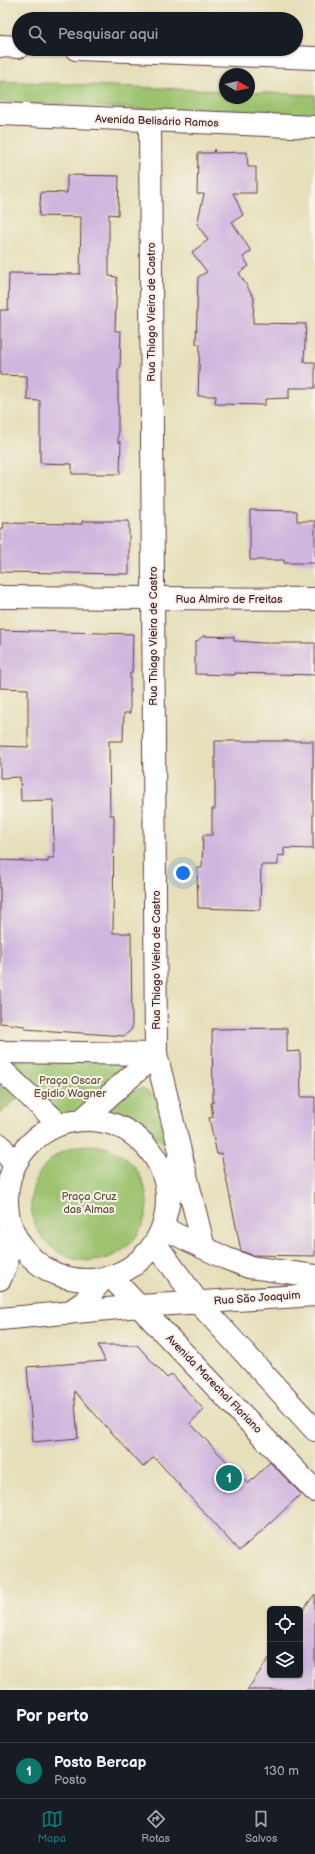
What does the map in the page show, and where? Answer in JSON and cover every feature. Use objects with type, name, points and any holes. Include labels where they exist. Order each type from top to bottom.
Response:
[{"type":"street","points":[[0,46],[12,47]]},
{"type":"street","points":[[262,56],[315,58]]},
{"type":"street","name":"Avenida Belisário Ramos","points":[[0,114],[315,127]]},
{"type":"street","name":"Rua Thiago Vieira de Castro","points":[[150,120],[156,1054],[204,1248]]},
{"type":"street","name":"Rua Almiro de Freitas","points":[[0,597],[315,599]]},
{"type":"street","points":[[0,1052],[156,1054]]},
{"type":"street","points":[[83,1119],[156,1054]]},
{"type":"street","points":[[0,1068],[59,1124]]},
{"type":"street","points":[[0,1279],[6,1265],[10,1229],[6,1196],[14,1164],[33,1140],[59,1124],[83,1119],[110,1123],[136,1135],[154,1156],[165,1182],[162,1227],[143,1258],[129,1270],[107,1279],[73,1280],[47,1271],[25,1253],[10,1229]]},
{"type":"street","points":[[0,1145],[14,1164]]},
{"type":"street","name":"Rua Thiago Vieira de Castro","points":[[162,1227],[180,1149]]},
{"type":"street","points":[[162,1227],[198,1302],[315,1430]]},
{"type":"street","name":"Rua São Joaquim","points":[[162,1227],[204,1248],[249,1267],[315,1276]]},
{"type":"street","points":[[68,1313],[84,1302],[107,1279]]},
{"type":"street","name":"Avenida Marechal Floriano","points":[[107,1279],[140,1306],[315,1491]]},
{"type":"street","name":"Rua São Joaquim","points":[[0,1319],[140,1306],[315,1295]]},
{"type":"green space","points":[[0,81],[219,91],[219,104],[255,104],[255,92],[315,95],[315,118],[0,102]]},
{"type":"green space","name":"Praça Oscar Egidio Wagner","points":[[0,1052],[156,1054],[83,1119],[59,1124]]},
{"type":"green space","points":[[0,1084],[17,1098],[0,1114]]},
{"type":"green space","points":[[142,1088],[152,1094],[164,1108],[169,1125],[174,1156],[144,1124],[108,1110],[127,1092]]},
{"type":"green space","name":"Praça Cruz das Almas","points":[[89,1145],[111,1149],[130,1162],[143,1181],[147,1203],[143,1225],[130,1244],[111,1257],[89,1261],[67,1257],[48,1244],[35,1225],[31,1203],[35,1181],[48,1162],[67,1149]]},
{"type":"building","points":[[214,149],[215,153],[247,152],[248,167],[256,167],[256,193],[233,193],[243,215],[232,222],[251,251],[243,257],[249,266],[239,273],[254,298],[253,323],[306,324],[304,362],[315,362],[315,388],[289,388],[289,398],[265,399],[265,405],[215,404],[216,396],[198,396],[200,344],[196,344],[198,277],[207,272],[192,252],[208,240],[197,224],[204,194],[197,194],[198,153],[213,153]]},
{"type":"building","points":[[67,175],[119,176],[118,215],[109,214],[109,276],[117,277],[115,331],[121,331],[120,369],[118,369],[118,442],[121,442],[120,474],[72,474],[72,464],[40,463],[40,401],[27,400],[27,376],[0,375],[0,310],[8,310],[9,273],[80,274],[81,217],[39,216],[41,192],[67,193]]},
{"type":"building","points":[[250,510],[297,511],[297,521],[315,521],[315,563],[284,563],[284,560],[250,560]]},
{"type":"building","points":[[82,521],[129,521],[129,574],[0,572],[0,528],[4,528],[3,523],[82,524]]},
{"type":"building","points":[[0,630],[133,634],[132,673],[130,673],[130,713],[124,713],[123,741],[109,741],[110,815],[114,815],[113,933],[131,933],[132,1029],[124,1036],[25,1029],[25,1026],[0,1023],[0,860],[48,862],[48,858],[54,858],[53,800],[21,801],[20,777],[0,778],[0,746],[28,747],[28,689],[0,688]]},
{"type":"building","points":[[203,636],[234,637],[234,641],[264,643],[315,643],[315,675],[235,673],[235,675],[195,674],[195,643]]},
{"type":"building","points":[[215,741],[313,741],[313,849],[284,848],[284,856],[278,855],[278,865],[261,865],[260,910],[198,908],[197,868],[202,868],[203,835],[212,835],[212,809],[215,809]]},
{"type":"building","points":[[287,1028],[287,1052],[300,1051],[301,1097],[315,1097],[315,1256],[252,1255],[241,1251],[221,1153],[217,1154],[209,1118],[213,1117],[211,1103],[213,1103],[212,1029]]},
{"type":"building","points":[[98,1345],[137,1345],[167,1378],[172,1374],[204,1410],[190,1423],[248,1484],[270,1462],[301,1494],[239,1551],[154,1457],[143,1467],[74,1391],[78,1438],[33,1442],[27,1367],[105,1361]]},
{"type":"building","points":[[315,1594],[315,1690],[247,1690],[267,1661],[267,1678],[303,1678],[303,1610]]},
{"type":"place","name":"Posto Bercap","points":[[229,1478]]}]
